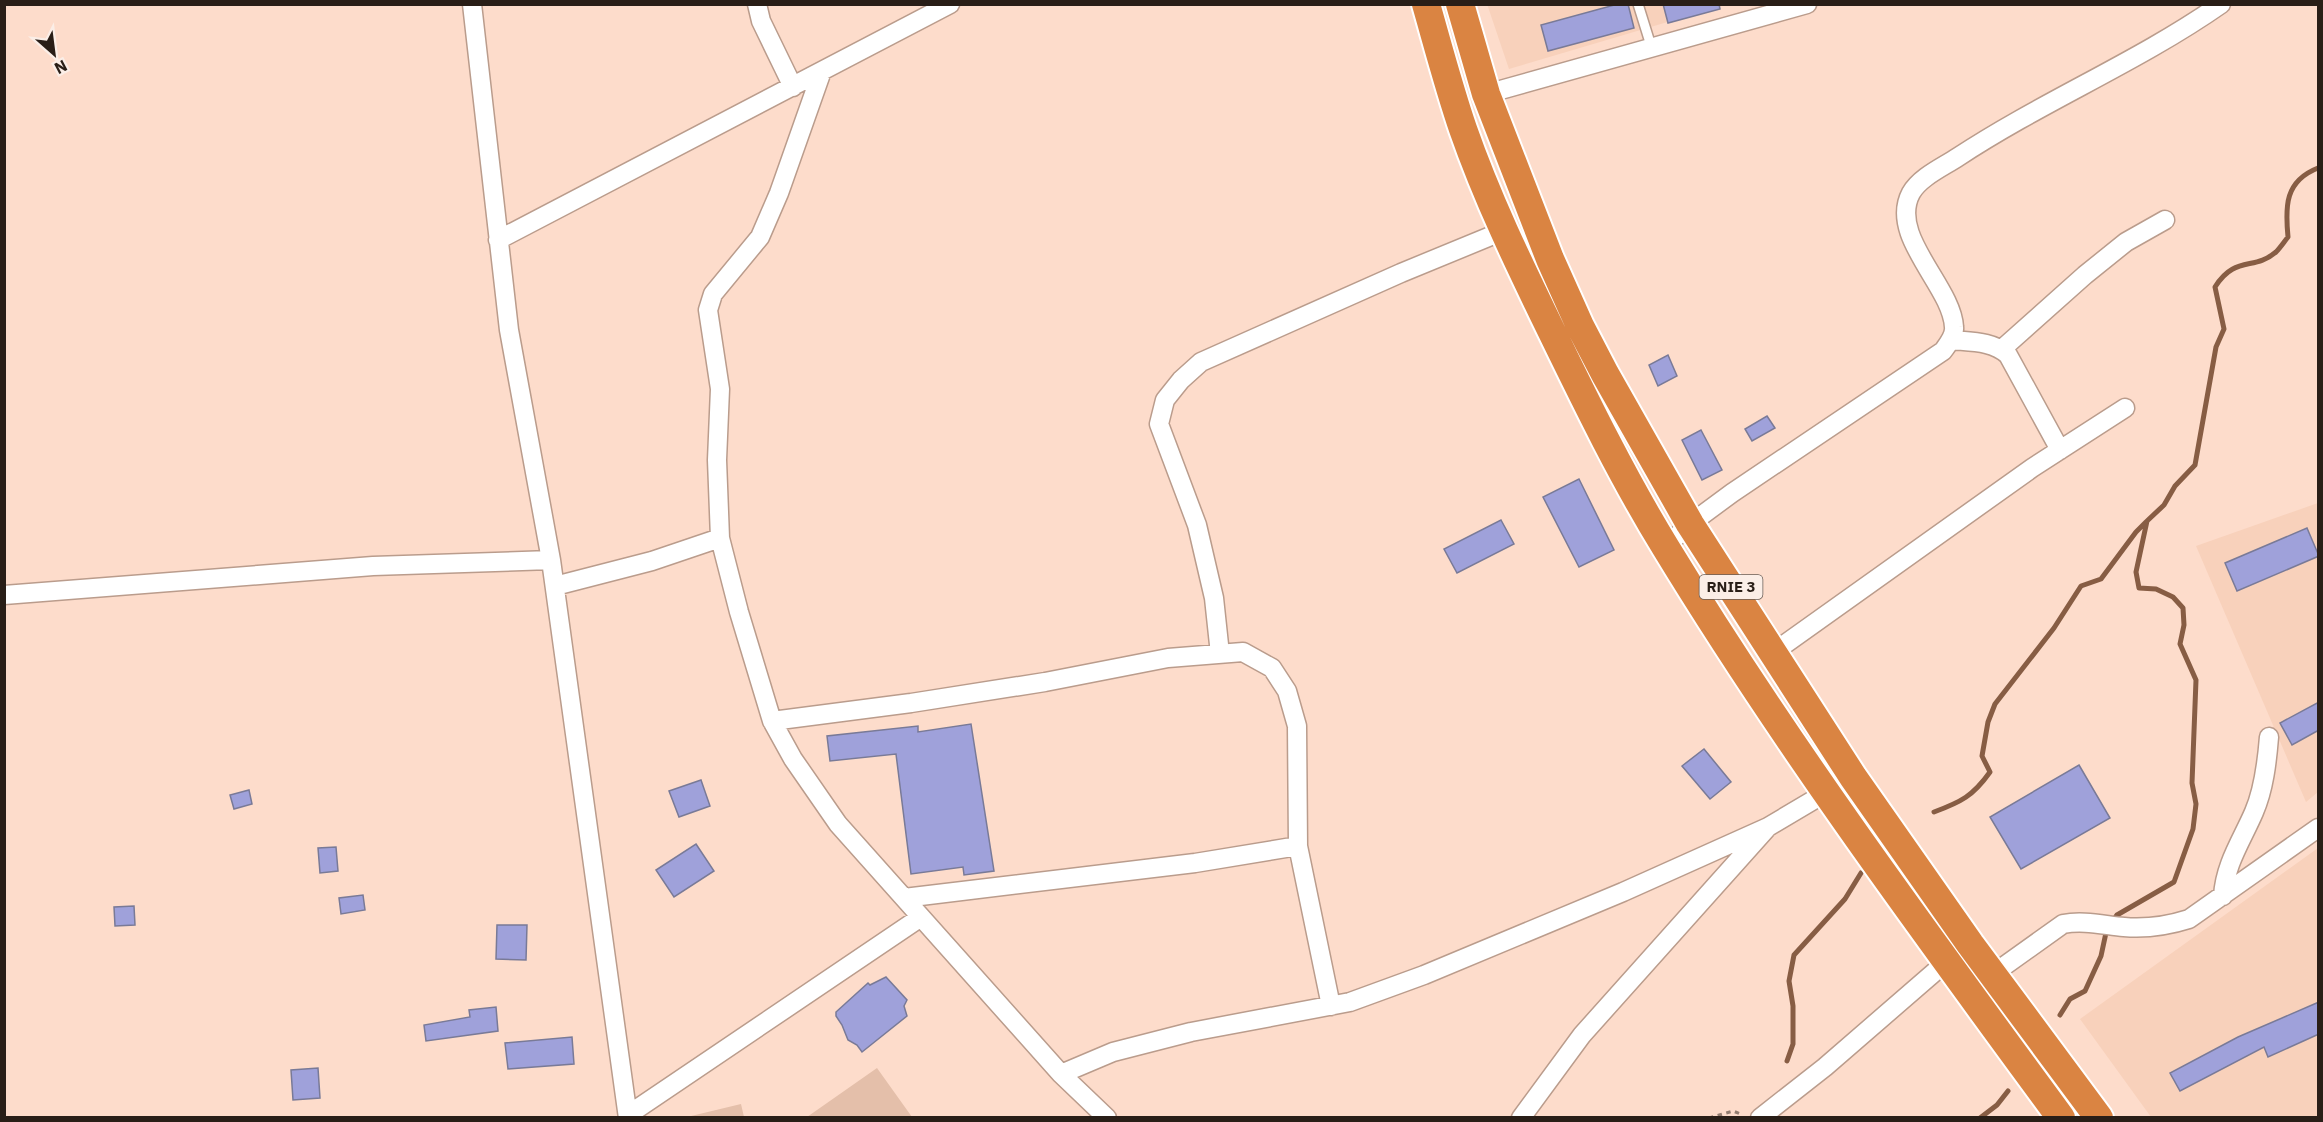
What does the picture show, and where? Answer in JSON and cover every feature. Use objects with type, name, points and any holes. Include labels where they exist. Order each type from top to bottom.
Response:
[{"type":"highway","name":"RNIE 3","points":[[1426,4],[1463,128],[1503,231],[1615,459],[1665,547],[1746,674],[1827,792],[1946,963],[2061,1118]]},
{"type":"highway","name":"RNIE 3","points":[[1460,4],[1486,94],[1550,259],[1580,326],[1605,374],[1690,524],[1853,777],[2099,1118]]},
{"type":"street","points":[[472,4],[509,330],[555,586],[628,1116],[921,917]]},
{"type":"street","points":[[756,4],[761,21],[793,87]]},
{"type":"street","points":[[498,240],[950,4]]},
{"type":"street","points":[[1486,94],[1807,4]]},
{"type":"street","points":[[1665,547],[1690,524],[1732,493],[1943,351],[1951,340],[1954,328],[1950,312],[1909,232],[1906,213],[1911,194],[1920,182],[1994,133],[2151,49],[2221,4]]},
{"type":"street","points":[[822,71],[780,193],[760,237],[713,294],[708,310],[720,389],[717,460],[720,538],[739,612],[772,721],[793,759],[838,824],[1061,1074],[1107,1118]]},
{"type":"street","points":[[2002,349],[2118,248],[2165,220]]},
{"type":"street","points":[[1220,654],[1214,598],[1197,525],[1159,424],[1165,400],[1181,380],[1201,362],[1401,273],[1503,231]]},
{"type":"street","points":[[1951,340],[1986,344],[2002,349],[2015,364],[2060,450]]},
{"type":"street","points":[[1773,652],[2060,450],[2125,408]]},
{"type":"street","points":[[555,586],[652,561],[720,538]]},
{"type":"street","points":[[4,595],[373,566],[551,560]]},
{"type":"street","points":[[772,721],[911,703],[1045,682],[1168,658],[1243,652],[1272,668],[1287,691],[1298,726],[1298,846],[1332,1006]]},
{"type":"street","points":[[2223,896],[2227,870],[2255,809],[2267,763],[2269,737]]},
{"type":"street","points":[[1061,1074],[1113,1052],[1191,1032],[1350,1002],[1424,975],[1768,827],[1827,792]]},
{"type":"street","points":[[1521,1118],[1582,1035],[1768,827]]},
{"type":"street","points":[[1993,974],[2063,924],[2075,921],[2127,927],[2164,927],[2189,919],[2319,828]]},
{"type":"street","points":[[904,898],[1195,863],[1298,846]]},
{"type":"street","points":[[1760,1118],[1825,1067],[1946,963]]},
{"type":"lane","points":[[1638,4],[1652,49]]},
{"type":"path","points":[[1710,1118],[1733,1111],[1750,1118]]},
{"type":"shaded area","points":[[1487,4],[1725,5],[1509,69]]},
{"type":"shaded area","points":[[2318,503],[2318,792],[2306,802],[2196,546]]},
{"type":"shaded area","points":[[2318,848],[2318,1117],[2151,1117],[2080,1019]]},
{"type":"shaded area","points":[[877,1068],[912,1117],[807,1117]]},
{"type":"shaded area","points":[[741,1104],[744,1117],[687,1117]]},
{"type":"building","points":[[1618,4],[1628,4],[1634,28],[1548,51],[1541,25]]},
{"type":"building","points":[[1663,4],[1719,4],[1720,9],[1668,23]]},
{"type":"building","points":[[1668,355],[1677,376],[1658,386],[1649,365]]},
{"type":"building","points":[[1767,416],[1775,428],[1752,441],[1745,429]]},
{"type":"building","points":[[1701,430],[1722,470],[1702,480],[1682,440]]},
{"type":"building","points":[[1579,479],[1614,550],[1579,567],[1543,497]]},
{"type":"building","points":[[1501,520],[1514,544],[1457,573],[1444,549]]},
{"type":"building","points":[[2307,528],[2319,556],[2237,591],[2225,563]]},
{"type":"building","points":[[2319,702],[2319,730],[2292,745],[2280,723]]},
{"type":"building","points":[[971,724],[994,871],[964,875],[963,867],[911,874],[896,754],[830,761],[827,736],[918,726],[918,732]]},
{"type":"building","points":[[1704,749],[1731,782],[1710,799],[1682,766]]},
{"type":"building","points":[[2079,765],[2110,818],[2021,869],[1990,817]]},
{"type":"building","points":[[701,780],[710,806],[679,817],[669,791]]},
{"type":"building","points":[[249,790],[252,804],[234,809],[230,795]]},
{"type":"building","points":[[696,844],[714,871],[674,897],[656,870]]},
{"type":"building","points":[[336,847],[338,871],[320,873],[318,848]]},
{"type":"building","points":[[363,895],[365,910],[341,914],[339,898]]},
{"type":"building","points":[[134,906],[135,925],[115,926],[114,907]]},
{"type":"building","points":[[497,925],[527,925],[526,960],[496,959]]},
{"type":"building","points":[[886,977],[907,1000],[904,1006],[907,1016],[862,1052],[857,1045],[848,1040],[836,1012],[868,983],[870,985]]},
{"type":"building","points":[[2319,1002],[2319,1034],[2268,1057],[2264,1047],[2180,1091],[2170,1073],[2238,1037]]},
{"type":"building","points":[[496,1007],[498,1031],[426,1041],[424,1025],[470,1017],[469,1010]]},
{"type":"building","points":[[572,1037],[574,1064],[508,1069],[505,1043]]},
{"type":"building","points":[[318,1068],[320,1098],[293,1100],[291,1070]]},
{"type":"waterway","points":[[2113,921],[2117,915],[2174,882],[2193,829],[2196,804],[2192,783],[2196,680],[2180,644],[2184,625],[2183,608],[2173,597],[2156,589],[2139,588],[2136,572],[2147,521],[2164,505],[2175,486],[2195,465],[2216,347],[2224,329],[2215,287],[2230,271],[2268,258],[2278,250],[2288,237],[2287,205],[2293,187],[2307,173],[2318,168]]},
{"type":"waterway","points":[[1934,812],[1966,797],[1990,772],[1982,756],[1988,722],[1995,704],[2054,628],[2081,586],[2101,579],[2146,522]]},
{"type":"waterway","points":[[1787,1061],[1793,1044],[1793,1006],[1789,981],[1794,955],[1845,899],[1861,873]]},
{"type":"waterway","points":[[2060,1015],[2070,999],[2085,991],[2101,956],[2107,928]]},
{"type":"waterway","points":[[1980,1118],[1997,1105],[2008,1091]]}]
